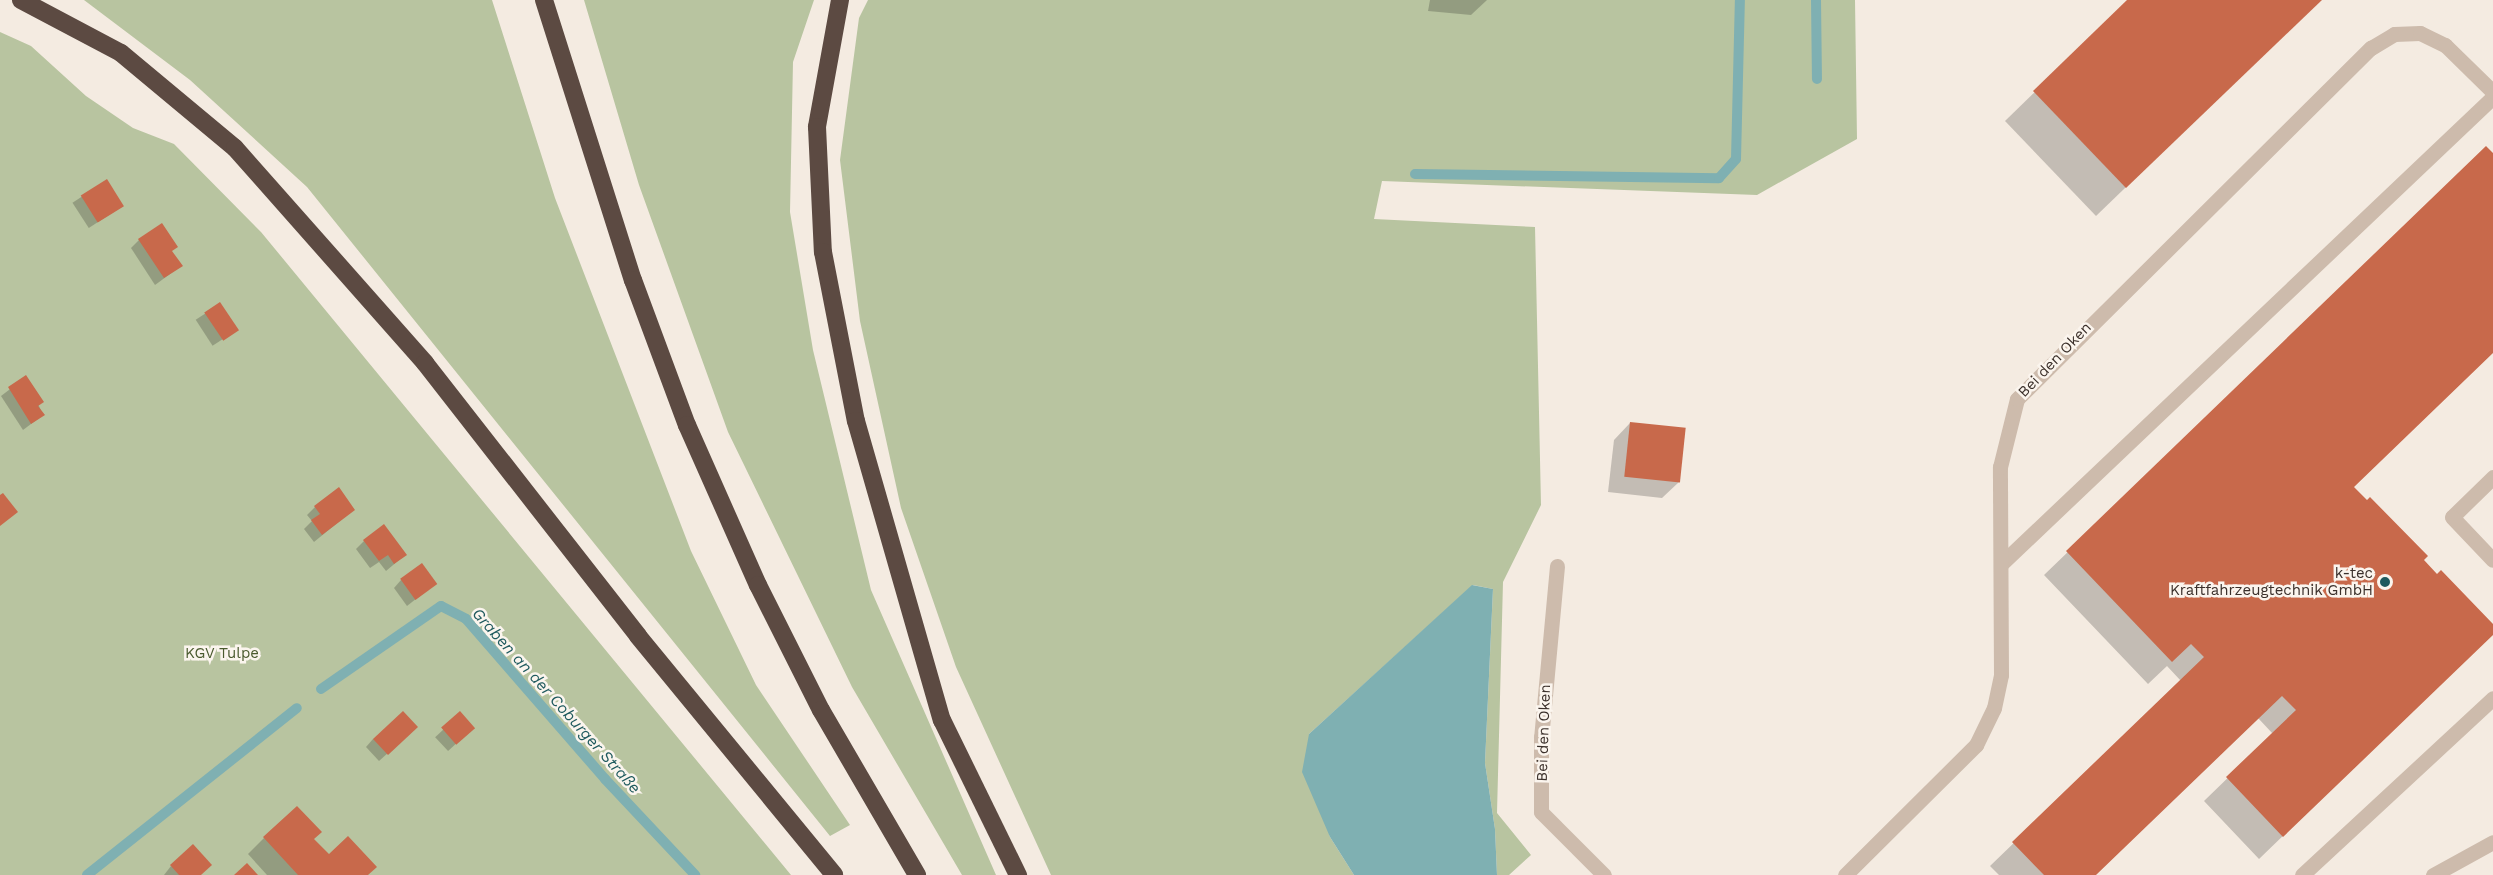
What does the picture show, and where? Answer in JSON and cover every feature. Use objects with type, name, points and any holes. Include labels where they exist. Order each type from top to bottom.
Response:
[{"type":"highway","points":[[21,0],[121,53],[235,148],[425,363],[638,636],[834,875]]},
{"type":"highway","points":[[840,0],[817,127],[823,252],[856,421],[942,720],[1018,875]]},
{"type":"highway","points":[[545,5],[633,280],[687,425],[758,585],[821,710],[917,875]]},
{"type":"lane","name":"Bei den Oken","points":[[1845,875],[1976,745],[1994,708],[2001,675],[2000,467],[2017,399],[2372,48],[2394,34],[2420,33],[2445,45],[2493,92]]},
{"type":"lane","points":[[2001,564],[2493,97]]},
{"type":"lane","points":[[2493,477],[2452,518],[2493,560]]},
{"type":"lane","name":"Bei den Oken","points":[[1557,566],[1541,736],[1542,812],[1604,875]]},
{"type":"lane","points":[[2302,875],[2493,698]]},
{"type":"lane","points":[[2433,875],[2493,842]]},
{"type":"green space","points":[[84,0],[492,0],[555,198],[691,551],[756,685],[850,825],[830,836],[307,187],[190,80]]},
{"type":"green space","points":[[584,0],[814,0],[793,62],[790,212],[813,350],[871,590],[996,875],[962,875],[852,687],[728,432],[639,185]]},
{"type":"green space","points":[[868,0],[1855,0],[1857,139],[1757,195],[1382,181],[1374,219],[1535,227],[1541,505],[1503,582],[1497,813],[1531,855],[1509,875],[1497,875],[1495,829],[1485,763],[1493,589],[1473,585],[1309,734],[1330,837],[1354,875],[1051,875],[956,667],[901,508],[860,321],[840,160],[859,18]]},
{"type":"green space","name":"KGV Tulpe","points":[[0,32],[31,46],[86,96],[133,128],[174,144],[261,232],[791,875],[0,875]]},
{"type":"water","points":[[1472,585],[1493,589],[1485,763],[1495,829],[1497,875],[1354,875],[1330,837],[1302,772],[1309,734]]},
{"type":"building","points":[[2127,0],[2322,0],[2126,188],[2033,91]]},
{"type":"building","points":[[2486,146],[2493,153],[2493,353],[2354,487],[2367,500],[2370,497],[2428,556],[2424,560],[2437,574],[2441,570],[2493,624],[2493,635],[2283,837],[2226,777],[2296,710],[2282,696],[2096,875],[2044,875],[2012,842],[2204,657],[2191,644],[2172,662],[2066,551]]},
{"type":"building","points":[[107,179],[124,206],[98,223],[81,195]]},
{"type":"building","points":[[162,223],[178,247],[172,251],[183,266],[164,278],[138,239]]},
{"type":"building","points":[[220,302],[239,330],[223,341],[204,313]]},
{"type":"building","points":[[26,375],[44,402],[38,406],[45,415],[31,424],[8,387]]},
{"type":"building","points":[[1630,422],[1686,428],[1680,483],[1624,477]]},
{"type":"building","points":[[339,487],[355,510],[322,535],[311,520],[320,514],[314,506]]},
{"type":"building","points":[[3,493],[18,512],[0,526],[0,495]]},
{"type":"building","points":[[384,524],[407,555],[394,564],[388,555],[379,561],[363,540]]},
{"type":"building","points":[[422,563],[437,584],[415,600],[400,579]]},
{"type":"building","points":[[403,711],[418,727],[388,755],[373,739]]},
{"type":"building","points":[[460,711],[475,728],[456,745],[441,727]]},
{"type":"building","points":[[297,806],[322,832],[314,839],[329,854],[348,836],[377,867],[368,875],[298,875],[263,837]]},
{"type":"building","points":[[193,844],[212,865],[201,875],[179,875],[170,865]]},
{"type":"building","points":[[247,863],[258,875],[234,875]]},
{"type":"waterway","points":[[1415,174],[1719,178],[1736,159],[1740,0]]},
{"type":"waterway","points":[[1816,0],[1817,79]]},
{"type":"waterway","name":"Graben an der Coburger Straße","points":[[321,689],[441,606],[466,619],[605,779],[695,875]]},
{"type":"waterway","name":"Graben an der Coburger Straße","points":[[87,875],[297,708]]},
{"type":"place","name":"k-tec Kraftfahrzeugtechnik GmbH","points":[[2385,582]]}]
